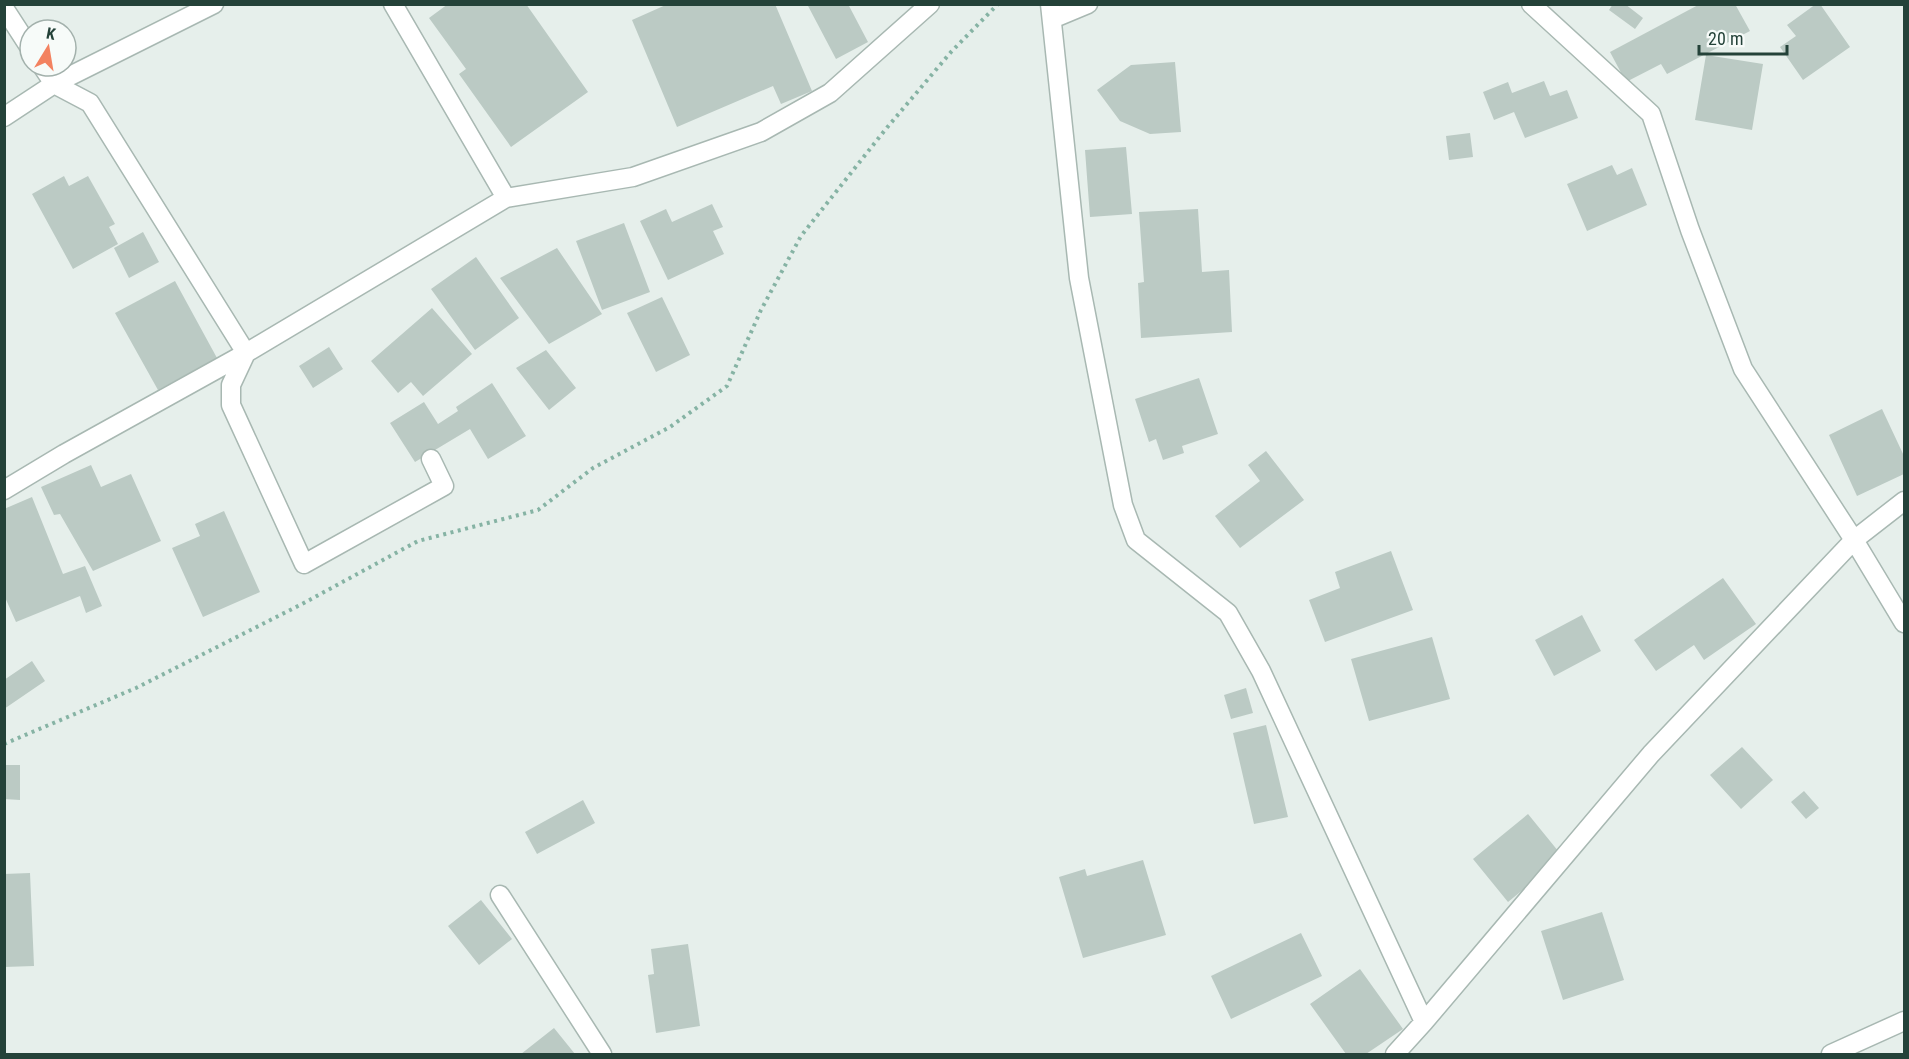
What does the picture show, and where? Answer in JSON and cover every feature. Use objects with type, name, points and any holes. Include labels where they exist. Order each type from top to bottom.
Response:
[{"type":"street","points":[[4,117],[54,84],[214,4]]},
{"type":"street","points":[[393,4],[506,198]]},
{"type":"street","points":[[4,490],[246,353],[506,198],[633,177],[761,132],[830,93],[930,4]]},
{"type":"street","points":[[1088,4],[1051,12],[1079,278],[1123,505],[1136,540],[1228,613],[1261,671],[1424,1022]]},
{"type":"street","points":[[1531,4],[1651,114],[1690,230],[1743,369],[1905,623]]},
{"type":"street","points":[[4,8],[18,30]]},
{"type":"street","points":[[50,78],[54,84],[90,103],[246,353]]},
{"type":"street","points":[[246,353],[231,385],[231,405],[304,564],[444,486],[431,459]]},
{"type":"street","points":[[1395,1054],[1651,754],[1854,540],[1905,501]]},
{"type":"street","points":[[500,895],[603,1054]]},
{"type":"street","points":[[1831,1054],[1905,1021]]},
{"type":"path","points":[[4,744],[136,688],[302,604],[418,541],[538,510],[593,468],[670,427],[727,386],[761,310],[801,236],[885,130],[937,69],[998,4]]},
{"type":"building","points":[[448,4],[526,4],[588,92],[511,147],[459,74],[466,69],[429,18]]},
{"type":"building","points":[[668,4],[775,4],[812,91],[781,104],[773,86],[677,127],[632,20]]},
{"type":"building","points":[[807,4],[848,4],[868,42],[836,59]]},
{"type":"building","points":[[1613,4],[1625,4],[1643,18],[1635,29],[1609,10]]},
{"type":"building","points":[[1700,4],[1735,4],[1750,31],[1667,74],[1661,64],[1626,82],[1610,52]]},
{"type":"building","points":[[1816,4],[1820,4],[1850,47],[1803,80],[1780,47],[1796,36],[1787,25]]},
{"type":"building","points":[[1706,55],[1763,64],[1752,130],[1695,120]]},
{"type":"building","points":[[1175,62],[1181,132],[1150,134],[1120,121],[1097,90],[1131,65]]},
{"type":"building","points":[[1544,81],[1550,96],[1567,90],[1578,118],[1525,138],[1514,112],[1494,120],[1483,92],[1508,82],[1512,93]]},
{"type":"building","points":[[1470,133],[1473,157],[1449,160],[1446,136]]},
{"type":"building","points":[[1126,147],[1132,214],[1090,217],[1085,150]]},
{"type":"building","points":[[1612,165],[1617,175],[1632,168],[1647,205],[1587,231],[1567,184]]},
{"type":"building","points":[[64,176],[69,186],[88,176],[115,224],[109,227],[118,244],[73,269],[32,194]]},
{"type":"building","points":[[712,204],[723,227],[713,231],[724,254],[668,280],[640,221],[666,209],[672,222]]},
{"type":"building","points":[[1198,209],[1202,272],[1229,270],[1232,332],[1141,338],[1138,283],[1144,282],[1139,212]]},
{"type":"building","points":[[624,223],[650,292],[602,310],[576,241]]},
{"type":"building","points":[[143,232],[159,262],[129,278],[114,248]]},
{"type":"building","points":[[557,248],[602,314],[549,344],[500,278]]},
{"type":"building","points":[[476,257],[519,318],[475,350],[431,289]]},
{"type":"building","points":[[175,281],[217,358],[158,390],[115,313]]},
{"type":"building","points":[[662,297],[690,355],[656,372],[627,313]]},
{"type":"building","points":[[432,308],[472,354],[423,396],[411,382],[398,393],[371,361]]},
{"type":"building","points":[[329,347],[343,369],[313,388],[299,366]]},
{"type":"building","points":[[546,350],[576,388],[549,410],[516,368]]},
{"type":"building","points":[[1199,378],[1218,434],[1182,446],[1184,453],[1163,460],[1156,439],[1149,442],[1135,399]]},
{"type":"building","points":[[492,383],[526,436],[488,459],[470,429],[415,462],[390,423],[424,402],[438,424],[458,411],[456,407]]},
{"type":"building","points":[[1882,409],[1904,456],[1904,474],[1857,496],[1829,435]]},
{"type":"building","points":[[1266,451],[1304,500],[1240,548],[1215,516],[1260,481],[1248,465]]},
{"type":"building","points":[[91,465],[101,487],[131,474],[161,541],[93,571],[60,514],[54,515],[41,487]]},
{"type":"building","points":[[32,497],[63,574],[85,566],[102,606],[86,613],[80,596],[16,622],[4,595],[4,509]]},
{"type":"building","points":[[224,511],[260,592],[203,617],[172,548],[200,536],[195,524]]},
{"type":"building","points":[[1391,551],[1413,610],[1325,642],[1309,600],[1340,588],[1335,572]]},
{"type":"building","points":[[1723,578],[1756,624],[1704,660],[1694,645],[1656,671],[1634,640]]},
{"type":"building","points":[[1582,615],[1601,651],[1554,676],[1535,640]]},
{"type":"building","points":[[1432,637],[1450,699],[1369,721],[1351,659]]},
{"type":"building","points":[[32,661],[45,681],[4,709],[4,680]]},
{"type":"building","points":[[1246,688],[1253,713],[1231,719],[1224,695]]},
{"type":"building","points":[[1266,725],[1288,817],[1254,824],[1233,733]]},
{"type":"building","points":[[1742,747],[1773,780],[1741,809],[1710,775]]},
{"type":"building","points":[[4,765],[20,765],[20,800],[4,799]]},
{"type":"building","points":[[1804,791],[1819,808],[1806,819],[1791,802]]},
{"type":"building","points":[[583,800],[595,823],[537,854],[525,832]]},
{"type":"building","points":[[1528,814],[1563,857],[1508,902],[1473,859]]},
{"type":"building","points":[[1143,860],[1166,935],[1083,958],[1059,877],[1085,869],[1087,876]]},
{"type":"building","points":[[30,873],[34,966],[4,967],[4,874]]},
{"type":"building","points":[[481,900],[512,939],[479,965],[448,926]]},
{"type":"building","points":[[1602,912],[1624,980],[1563,1000],[1541,931]]},
{"type":"building","points":[[1301,933],[1322,976],[1231,1019],[1211,976]]},
{"type":"building","points":[[688,944],[700,1026],[656,1033],[648,975],[654,974],[651,949]]},
{"type":"building","points":[[1360,969],[1403,1029],[1366,1054],[1346,1054],[1310,1004]]},
{"type":"building","points":[[554,1028],[575,1054],[521,1054]]}]
